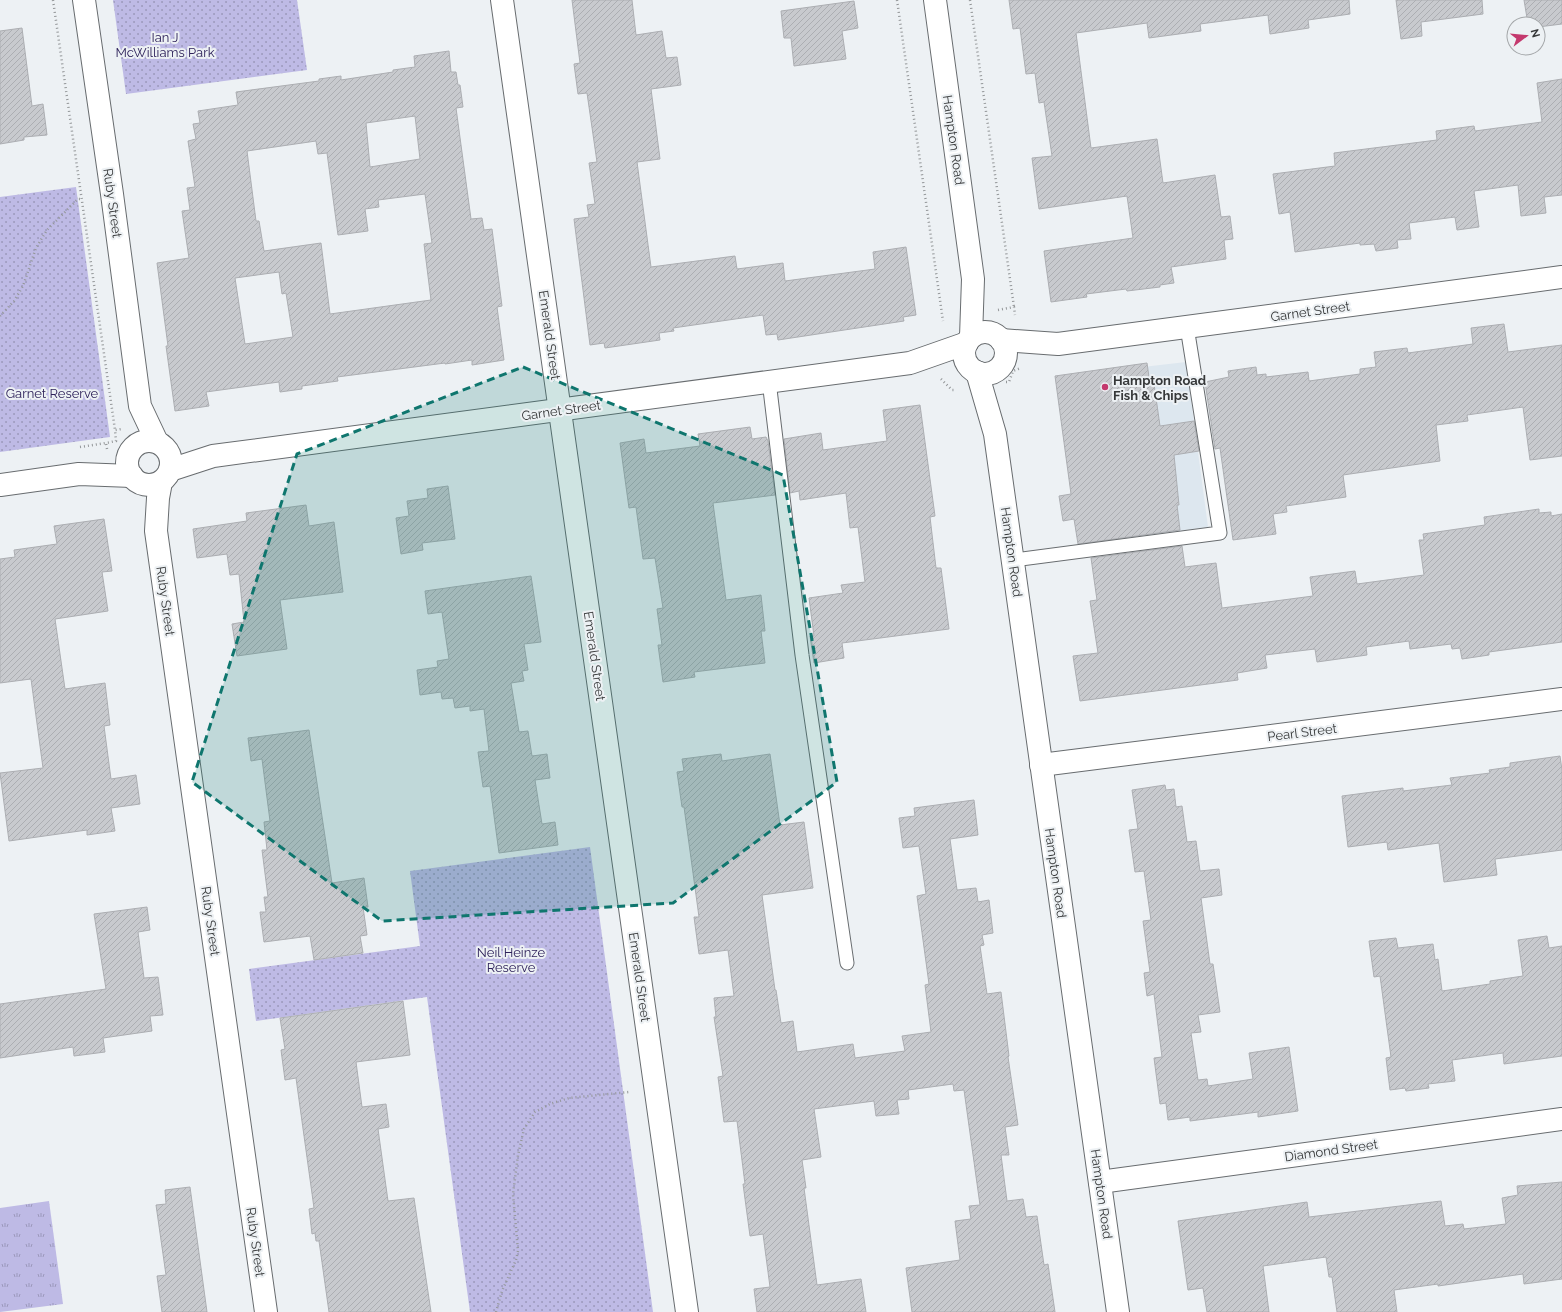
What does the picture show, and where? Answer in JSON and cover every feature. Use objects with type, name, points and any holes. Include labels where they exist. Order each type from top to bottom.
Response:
[{"type":"street","name":"Ruby Street","points":[[84,0],[112,194],[140,406],[137,426],[153,457],[158,498],[156,531],[266,1312]]},
{"type":"street","name":"Emerald Street","points":[[502,0],[687,1312]]},
{"type":"street","name":"Hampton Road","points":[[935,0],[982,339]]},
{"type":"street","name":"Garnet Street","points":[[0,485],[79,474],[153,457],[213,456],[910,363],[982,339],[1058,344],[1562,277]]},
{"type":"street","points":[[982,339],[1005,348],[1005,356],[1001,366],[990,373],[985,374],[973,370],[964,355],[982,339]]},
{"type":"street","name":"Garnet Street","points":[[1001,366],[1058,344]]},
{"type":"street","name":"Garnet Street","points":[[910,363],[973,370]]},
{"type":"street","name":"Hampton Road","points":[[995,434],[1001,366]]},
{"type":"street","name":"Hampton Road","points":[[973,370],[995,434],[1014,560],[1041,765],[1118,1312]]},
{"type":"street","name":"Ruby Street","points":[[153,457],[128,465],[156,531]]},
{"type":"street","name":"Garnet Street","points":[[79,474],[135,479],[143,484],[155,484],[153,457]]},
{"type":"street","name":"Pearl Street","points":[[1041,765],[1562,698]]},
{"type":"street","name":"Diamond Street","points":[[1100,1182],[1562,1119]]},
{"type":"lane","points":[[1014,560],[1220,533],[1187,327]]},
{"type":"lane","points":[[769,381],[802,655],[847,963]]},
{"type":"path","points":[[53,0],[115,430]]},
{"type":"path","points":[[897,0],[943,321]]},
{"type":"path","points":[[970,0],[1014,306]]},
{"type":"path","points":[[0,316],[14,301],[23,286],[36,248],[47,230],[78,199],[112,194]]},
{"type":"path","points":[[496,1312],[502,1291],[516,1260],[518,1251],[513,1194],[518,1155],[524,1129],[535,1112],[550,1104],[569,1098],[629,1092]]},
{"type":"highlighted area","points":[[523,367],[783,475],[837,782],[673,903],[382,921],[192,782],[297,454]]},
{"type":"shaded area","points":[[1186,362],[1208,527],[1079,544],[1056,377]]},
{"type":"green space","name":"Ian J McWilliams Park","points":[[113,0],[297,0],[307,70],[126,94]]},
{"type":"green space","name":"Garnet Reserve","points":[[76,187],[110,437],[0,452],[0,197]]},
{"type":"green space","name":"Neil Heinze Reserve","points":[[590,847],[653,1312],[470,1312],[427,997],[256,1021],[249,969],[420,946],[410,871]]},
{"type":"green space","points":[[49,1201],[63,1304],[0,1312],[0,1208]]},
{"type":"building","points":[[572,0],[632,0],[636,35],[662,31],[666,58],[677,57],[681,85],[651,89],[660,159],[637,162],[651,267],[735,256],[737,269],[783,263],[785,281],[875,269],[873,252],[906,247],[916,315],[903,317],[904,321],[778,340],[777,334],[766,335],[763,315],[673,328],[674,331],[659,333],[660,340],[605,348],[604,343],[590,345],[574,219],[589,217],[587,205],[595,204],[589,163],[597,162],[587,93],[578,94],[574,64],[580,63]]},
{"type":"building","points":[[1009,0],[1349,0],[1350,14],[1308,20],[1309,28],[1270,34],[1268,15],[1200,24],[1201,31],[1149,38],[1147,23],[1076,33],[1091,148],[1157,139],[1163,183],[1215,175],[1221,217],[1230,216],[1233,239],[1224,240],[1226,259],[1171,267],[1174,283],[1160,285],[1160,287],[1127,291],[1126,289],[1086,294],[1087,297],[1051,302],[1044,251],[1133,238],[1127,196],[1039,209],[1032,158],[1052,156],[1044,102],[1039,103],[1035,73],[1026,74],[1020,28],[1013,29]]},
{"type":"building","points":[[1396,0],[1482,0],[1483,14],[1421,22],[1422,36],[1401,39]]},
{"type":"building","points":[[1524,0],[1562,0],[1562,24],[1546,26],[1546,16],[1527,16]]},
{"type":"building","points":[[854,1],[858,28],[842,31],[846,59],[794,66],[791,38],[784,38],[781,11]]},
{"type":"building","points":[[22,28],[32,106],[43,104],[47,135],[24,137],[24,140],[0,144],[0,31]]},
{"type":"building","points":[[449,51],[451,72],[456,72],[458,85],[460,85],[463,107],[456,108],[471,219],[482,218],[484,230],[492,229],[502,306],[497,307],[504,360],[472,365],[472,360],[337,377],[338,381],[302,386],[302,389],[280,392],[279,382],[206,392],[209,406],[175,411],[157,263],[189,258],[182,211],[190,210],[187,188],[195,187],[188,141],[196,139],[193,124],[200,123],[198,111],[238,105],[236,92],[319,81],[319,79],[341,76],[341,80],[415,67],[414,56]],"holes":[[[415,116],[420,159],[370,167],[366,123]],[[316,141],[318,154],[327,153],[338,235],[368,231],[365,209],[379,207],[378,200],[425,194],[432,243],[424,244],[431,300],[330,314],[321,243],[264,251],[259,221],[256,221],[247,151]],[[279,272],[282,294],[286,293],[293,337],[245,344],[235,278]]]},
{"type":"building","points":[[1562,79],[1562,195],[1544,197],[1546,213],[1521,216],[1518,185],[1474,191],[1479,227],[1457,230],[1455,217],[1409,223],[1411,239],[1397,240],[1398,248],[1376,251],[1374,244],[1360,245],[1360,243],[1295,252],[1290,212],[1279,214],[1273,174],[1335,166],[1334,153],[1437,140],[1436,131],[1474,126],[1475,131],[1542,122],[1537,83]]},
{"type":"building","points":[[1504,324],[1508,352],[1562,345],[1562,456],[1530,460],[1523,407],[1467,415],[1468,421],[1436,425],[1440,461],[1343,475],[1346,497],[1286,506],[1287,512],[1273,514],[1276,534],[1233,540],[1220,448],[1215,449],[1205,382],[1229,377],[1228,371],[1256,367],[1257,375],[1266,374],[1266,377],[1308,372],[1309,381],[1360,374],[1360,369],[1376,367],[1374,352],[1407,348],[1408,353],[1473,344],[1471,328]]},
{"type":"building","points":[[1147,363],[1149,377],[1153,377],[1160,426],[1194,421],[1199,451],[1174,455],[1180,530],[1078,544],[1074,519],[1063,521],[1059,496],[1071,494],[1055,376]]},
{"type":"building","points":[[920,405],[935,516],[930,517],[936,568],[941,568],[949,629],[842,643],[844,658],[814,663],[810,636],[814,636],[809,598],[843,593],[841,585],[865,582],[858,527],[850,528],[846,493],[800,500],[799,491],[790,493],[784,439],[821,433],[823,450],[887,441],[883,410]]},
{"type":"building","points":[[750,427],[752,439],[766,437],[768,441],[775,495],[713,503],[726,600],[761,595],[765,631],[761,631],[765,663],[694,672],[695,677],[663,682],[658,645],[662,645],[657,609],[663,608],[655,558],[643,559],[636,507],[629,508],[620,443],[644,439],[646,453],[700,446],[698,434]]},
{"type":"building","points":[[448,486],[455,539],[422,543],[423,550],[401,554],[396,518],[409,516],[407,501],[428,498],[427,489]]},
{"type":"building","points":[[306,505],[309,526],[334,522],[343,592],[280,600],[287,649],[237,656],[232,624],[244,622],[239,574],[230,575],[227,554],[197,558],[193,529],[247,521],[246,513]]},
{"type":"building","points":[[1539,509],[1539,513],[1551,512],[1551,516],[1562,514],[1562,642],[1489,652],[1489,655],[1462,659],[1460,648],[1452,649],[1451,644],[1410,649],[1409,641],[1366,647],[1367,655],[1317,662],[1315,649],[1265,655],[1267,668],[1237,673],[1238,680],[1080,701],[1073,656],[1098,653],[1090,601],[1097,600],[1091,558],[1182,546],[1185,567],[1216,563],[1222,608],[1313,596],[1310,577],[1355,571],[1357,584],[1424,575],[1419,540],[1424,540],[1423,534],[1485,525],[1484,517]]},
{"type":"building","points":[[104,519],[112,571],[102,572],[108,611],[55,619],[65,689],[105,683],[110,725],[104,726],[111,779],[136,775],[140,804],[111,808],[115,831],[87,835],[87,830],[9,841],[0,773],[43,768],[31,679],[0,683],[0,559],[15,557],[14,550],[57,544],[54,526]]},
{"type":"building","points":[[531,576],[541,642],[524,644],[528,670],[522,671],[524,681],[511,683],[519,732],[528,731],[532,756],[547,754],[550,778],[535,780],[542,824],[555,822],[558,845],[499,853],[490,786],[483,787],[478,752],[489,751],[484,709],[470,711],[470,706],[455,708],[453,698],[442,699],[441,692],[420,695],[417,670],[438,667],[437,661],[449,659],[442,612],[428,614],[425,591]]},
{"type":"building","points":[[309,730],[332,883],[364,878],[368,907],[363,907],[367,935],[360,936],[363,953],[314,960],[310,936],[264,942],[260,912],[266,912],[264,897],[268,897],[262,850],[267,850],[264,822],[270,821],[262,759],[251,761],[248,738]]},
{"type":"building","points":[[721,754],[722,761],[770,754],[780,825],[804,822],[813,888],[762,895],[781,1023],[793,1021],[797,1052],[853,1044],[855,1058],[905,1051],[902,1036],[931,1032],[925,985],[929,984],[917,896],[926,894],[919,846],[903,848],[899,818],[915,816],[914,808],[974,800],[978,835],[950,839],[957,890],[976,888],[978,902],[989,900],[993,933],[982,935],[984,945],[980,946],[987,994],[1001,992],[1008,1057],[1018,1125],[1005,1127],[1009,1155],[1001,1155],[1007,1201],[1023,1199],[1026,1217],[1037,1216],[1044,1265],[1048,1264],[1055,1312],[912,1312],[906,1268],[960,1260],[955,1221],[971,1219],[969,1206],[980,1205],[964,1090],[954,1091],[953,1084],[908,1090],[909,1099],[897,1100],[899,1114],[876,1116],[874,1101],[814,1109],[821,1157],[802,1160],[806,1188],[804,1188],[817,1285],[861,1279],[866,1312],[757,1312],[754,1289],[770,1287],[763,1234],[750,1236],[737,1121],[724,1122],[718,1077],[723,1076],[714,1017],[716,1017],[714,998],[734,996],[728,950],[699,954],[694,917],[699,917],[684,807],[682,807],[677,772],[684,771],[682,759]]},
{"type":"building","points":[[1560,756],[1562,770],[1562,850],[1495,859],[1497,875],[1444,882],[1439,843],[1388,850],[1387,842],[1348,847],[1342,796],[1403,788],[1403,791],[1452,785],[1450,778],[1490,773],[1489,770],[1510,767],[1510,763]]},
{"type":"building","points":[[1165,785],[1166,790],[1174,789],[1176,807],[1182,806],[1187,842],[1196,841],[1200,871],[1219,869],[1222,895],[1201,898],[1210,964],[1213,964],[1220,1012],[1198,1015],[1201,1032],[1191,1033],[1198,1080],[1207,1079],[1208,1086],[1253,1079],[1249,1053],[1289,1047],[1298,1111],[1258,1117],[1258,1112],[1190,1121],[1190,1117],[1168,1120],[1166,1103],[1160,1104],[1154,1058],[1162,1057],[1154,994],[1147,996],[1144,973],[1150,972],[1143,921],[1151,920],[1144,871],[1135,872],[1129,830],[1138,829],[1132,790]]},
{"type":"building","points":[[147,907],[150,930],[138,932],[144,978],[158,977],[163,1015],[150,1016],[152,1031],[103,1038],[105,1052],[74,1056],[73,1047],[0,1058],[0,1004],[106,989],[94,914]]},
{"type":"building","points":[[1547,936],[1549,948],[1562,946],[1562,1056],[1504,1064],[1503,1053],[1452,1060],[1455,1081],[1428,1084],[1429,1088],[1406,1091],[1405,1088],[1390,1090],[1386,1058],[1391,1057],[1380,976],[1374,977],[1369,941],[1396,938],[1398,948],[1433,944],[1435,960],[1438,959],[1442,991],[1490,984],[1490,981],[1523,976],[1518,940]]},
{"type":"building","points":[[403,1001],[410,1055],[356,1062],[362,1107],[386,1104],[389,1127],[378,1129],[388,1201],[414,1198],[431,1312],[329,1312],[319,1241],[316,1241],[315,1233],[312,1234],[309,1209],[314,1208],[296,1078],[285,1080],[281,1050],[285,1049],[280,1018]]},
{"type":"building","points":[[1562,1182],[1562,1279],[1524,1284],[1523,1274],[1438,1286],[1438,1284],[1394,1290],[1397,1312],[1337,1312],[1332,1277],[1329,1277],[1326,1257],[1263,1266],[1269,1312],[1207,1312],[1203,1288],[1188,1290],[1178,1221],[1307,1202],[1309,1217],[1441,1201],[1445,1226],[1463,1224],[1464,1229],[1506,1224],[1502,1198],[1518,1195],[1517,1186]]},
{"type":"building","points":[[190,1187],[207,1312],[162,1312],[157,1276],[166,1275],[156,1205],[166,1204],[165,1190]]},
{"type":"place","name":"Hampton Road Fish & Chips","points":[[1105,387]]}]
